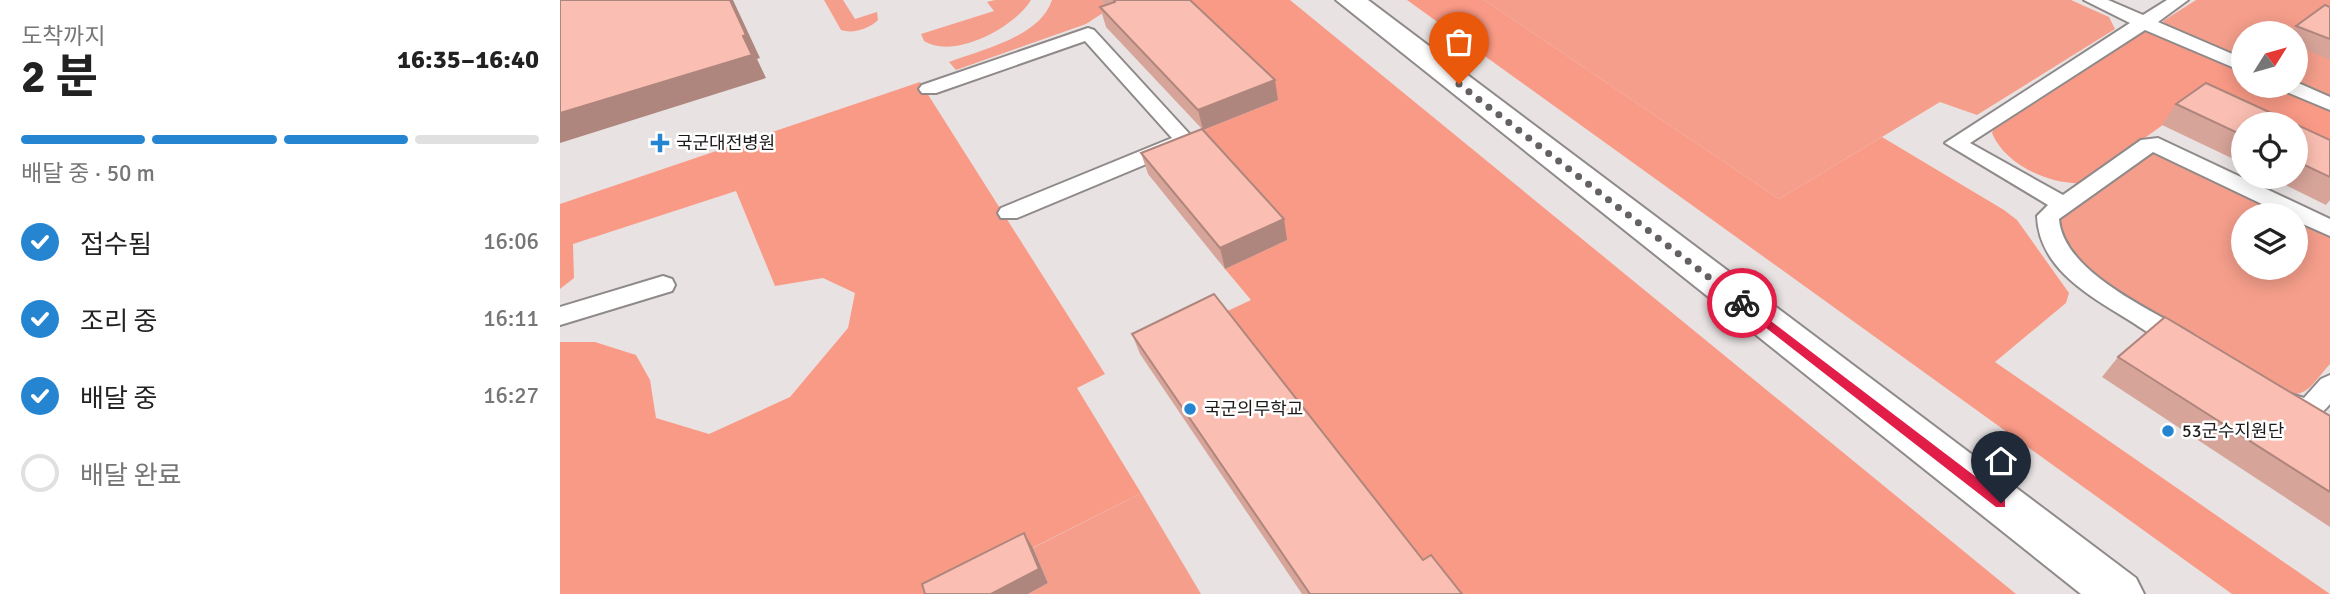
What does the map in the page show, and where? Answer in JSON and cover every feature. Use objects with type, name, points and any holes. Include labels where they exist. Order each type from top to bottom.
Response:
[{"type":"street","points":[[1350,0],[2119,594]]},
{"type":"lane","points":[[2093,0],[2231,60]]},
{"type":"lane","points":[[2064,205],[1955,143],[2179,0]]},
{"type":"lane","points":[[929,89],[1088,34],[1185,140],[1009,213]]},
{"type":"lane","points":[[2308,94],[2330,104]]},
{"type":"lane","points":[[2200,352],[2085,281],[2073,270],[2047,226],[2048,216],[2148,145],[2158,145],[2330,228]]},
{"type":"lane","points":[[560,316],[663,285]]},
{"type":"lane","points":[[2269,394],[2297,408],[2309,410],[2330,386]]},
{"type":"shaded area","points":[[824,0],[843,0],[855,19],[877,12],[878,20],[861,30],[841,30]]},
{"type":"shaded area","points":[[1031,0],[1012,20],[983,38],[951,46],[937,46],[924,41],[921,34],[994,11],[987,2]]},
{"type":"shaded area","points":[[1052,0],[1101,0],[1109,9],[1086,24],[956,70],[949,62],[1023,33],[1045,13]]},
{"type":"shaded area","points":[[1179,0],[1290,0],[2016,594],[1448,594],[1219,315],[1251,300],[1225,269],[1287,240],[1207,150],[1203,130],[1278,100]]},
{"type":"shaded area","points":[[1407,0],[1484,0],[1779,199],[1882,137],[2004,210],[2017,220],[2069,293],[2066,303],[1995,362],[2330,594],[2232,594]]},
{"type":"shaded area","points":[[1484,0],[2071,0],[2109,17],[2115,29],[1977,115],[1940,102],[1779,199]]},
{"type":"shaded area","points":[[2196,0],[2330,0],[2330,99],[2308,89],[2308,21],[2231,21],[2231,55],[2167,26],[2163,21]]},
{"type":"shaded area","points":[[2158,33],[2231,66],[2231,98],[2305,98],[2330,109],[2330,169],[2308,140],[2308,112],[2231,112],[2231,119],[2192,104],[2082,183],[2056,181],[2030,171],[2007,155],[1992,133],[1996,124],[2137,34]]},
{"type":"shaded area","points":[[920,82],[1105,374],[1077,388],[1141,493],[941,594],[560,594],[560,342],[595,342],[636,355],[650,380],[656,418],[709,434],[790,397],[848,328],[855,293],[823,278],[775,286],[736,191],[573,244],[574,278],[560,289],[560,204]]},
{"type":"shaded area","points":[[2155,152],[2179,157],[2231,183],[2231,189],[2242,189],[2270,203],[2231,203],[2231,280],[2308,280],[2308,222],[2330,234],[2330,364],[2308,389],[2295,394],[2277,391],[2088,273],[2060,229],[2059,221],[2146,154]]},
{"type":"shaded area","points":[[1141,493],[1201,594],[1028,594],[1048,583],[1033,548]]},
{"type":"building","points":[[560,0],[730,0],[752,55],[560,113]]},
{"type":"building","points":[[1114,0],[1190,0],[1275,80],[1198,110],[1100,7],[1115,2]]},
{"type":"building","points":[[2325,5],[2330,7],[2330,39],[2308,31],[2308,21],[2303,21]]},
{"type":"building","points":[[2206,83],[2231,95],[2231,98],[2239,98],[2269,112],[2231,112],[2231,130],[2176,104]]},
{"type":"building","points":[[1202,129],[1284,219],[1220,248],[1141,153]]},
{"type":"building","points":[[2308,130],[2330,140],[2330,177],[2308,167]]},
{"type":"building","points":[[1214,294],[1423,560],[1431,555],[1462,594],[1310,594],[1132,334]]},
{"type":"building","points":[[2165,317],[2330,416],[2330,492],[2118,357]]},
{"type":"building","points":[[1024,533],[1039,569],[991,594],[925,594],[922,584]]},
{"type":"way so far","points":[[1459,84],[1742,303]]},
{"type":"place","name":"국군대전병원","points":[[660,143]]},
{"type":"place","name":"국군의무학교","points":[[1190,409]]},
{"type":"place","name":"53군수지원단","points":[[2168,431]]},
{"type":"route","points":[[1742,303],[2001,503]]}]
